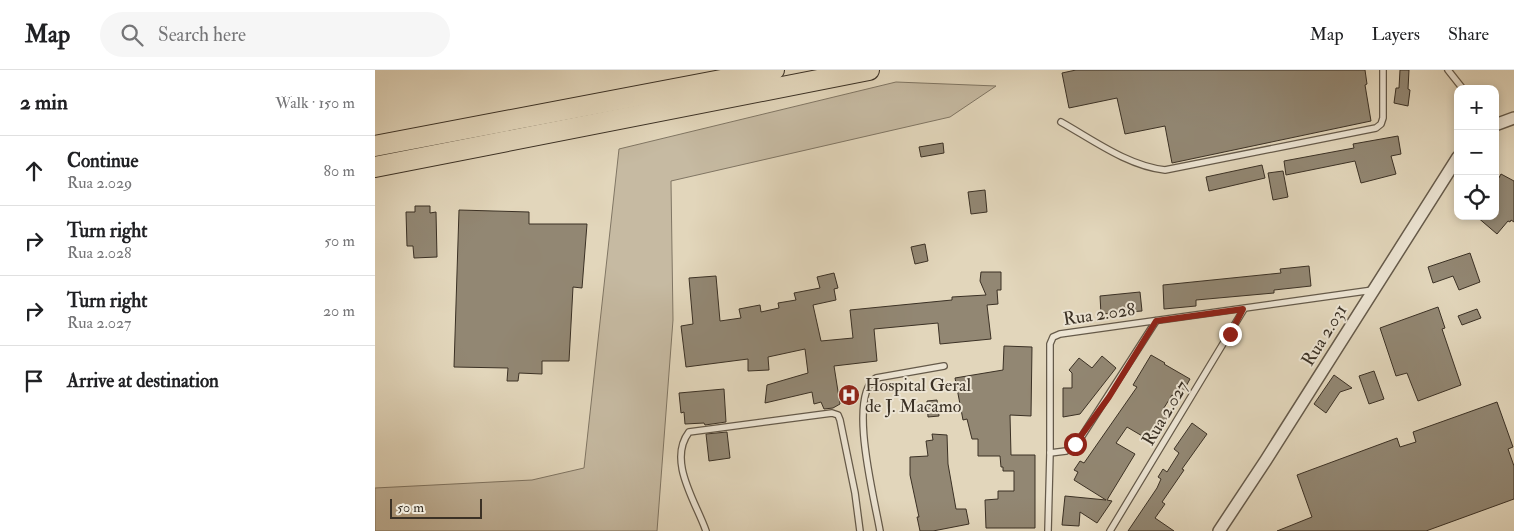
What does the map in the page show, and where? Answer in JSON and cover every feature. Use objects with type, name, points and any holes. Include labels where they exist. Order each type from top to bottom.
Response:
[{"type":"highway","points":[[375,146],[774,70]]},
{"type":"highway","points":[[375,167],[869,70]]},
{"type":"street","points":[[1499,124],[1514,118]]},
{"type":"street","name":"Rua 2.031","points":[[1219,531],[1454,163]]},
{"type":"lane","points":[[1061,122],[1126,158],[1150,167],[1165,170],[1375,128],[1381,124],[1383,118],[1383,70]]},
{"type":"lane","points":[[1448,70],[1460,85]]},
{"type":"lane","name":"Rua 2.028","points":[[1048,531],[1050,344],[1053,337],[1060,334],[1373,290]]},
{"type":"lane","name":"Rua 2.027","points":[[1110,531],[1243,309]]},
{"type":"lane","points":[[1050,453],[1066,452],[1082,436],[1156,321]]},
{"type":"lane","points":[[880,531],[863,441],[864,398],[868,386],[870,381],[876,378],[944,366]]},
{"type":"lane","points":[[706,531],[687,486],[680,458],[684,439],[689,432],[832,413],[838,415],[840,420],[855,493],[860,531]]},
{"type":"shaded area","points":[[896,82],[996,86],[950,117],[671,181],[673,320],[657,531],[375,531],[375,488],[532,480],[584,468],[619,149]]},
{"type":"building","points":[[1076,70],[1365,70],[1367,84],[1365,85],[1371,121],[1172,163],[1165,126],[1125,134],[1117,98],[1069,108],[1062,73]]},
{"type":"building","points":[[1400,70],[1409,70],[1408,89],[1410,90],[1408,106],[1394,103],[1396,88],[1399,88]]},
{"type":"building","points":[[1398,136],[1401,154],[1391,156],[1396,174],[1361,183],[1355,161],[1286,175],[1284,161],[1354,148],[1353,144]]},
{"type":"building","points":[[943,143],[944,153],[921,157],[919,147]]},
{"type":"building","points":[[1262,165],[1265,178],[1209,191],[1206,177]]},
{"type":"building","points":[[1283,171],[1288,197],[1273,200],[1268,173]]},
{"type":"building","points":[[1501,174],[1514,181],[1514,222],[1508,221],[1497,234],[1481,220],[1499,220],[1499,178]]},
{"type":"building","points":[[985,190],[987,212],[971,214],[968,192]]},
{"type":"building","points":[[415,206],[430,206],[430,213],[436,212],[437,257],[414,258],[413,246],[407,246],[406,212],[415,212]]},
{"type":"building","points":[[459,210],[529,212],[529,224],[587,224],[582,288],[573,287],[569,361],[542,361],[542,374],[519,373],[518,381],[507,381],[508,368],[454,367]]},
{"type":"building","points":[[925,244],[928,261],[915,264],[911,247]]},
{"type":"building","points":[[1470,253],[1480,282],[1459,290],[1453,276],[1433,283],[1428,267]]},
{"type":"building","points":[[1309,266],[1311,286],[1274,290],[1274,293],[1196,300],[1196,306],[1164,309],[1163,285],[1281,273],[1280,269]]},
{"type":"building","points":[[981,272],[1001,272],[1001,290],[997,290],[998,304],[987,305],[991,339],[940,344],[938,323],[874,329],[877,361],[834,366],[840,404],[833,408],[824,409],[821,402],[814,404],[812,392],[765,403],[767,385],[808,373],[805,349],[768,357],[769,370],[748,371],[748,359],[686,367],[681,326],[693,324],[689,278],[716,276],[720,321],[741,318],[739,309],[760,305],[761,312],[779,308],[778,303],[796,300],[794,293],[820,288],[817,277],[834,273],[838,288],[834,289],[836,300],[813,305],[821,341],[853,338],[850,310],[952,300],[952,297],[986,295],[980,281]]},
{"type":"building","points":[[1140,292],[1142,311],[1101,314],[1100,296]]},
{"type":"building","points":[[1438,307],[1445,328],[1442,329],[1461,385],[1418,401],[1407,373],[1396,376],[1380,328]]},
{"type":"building","points":[[1477,309],[1481,318],[1462,325],[1458,316]]},
{"type":"building","points":[[1004,346],[1032,347],[1031,416],[1010,415],[1011,455],[1035,455],[1035,528],[986,528],[985,500],[998,499],[998,491],[1014,491],[1014,471],[1003,471],[1000,456],[978,456],[978,439],[972,439],[967,419],[963,420],[955,378],[1003,370]]},
{"type":"building","points":[[1151,355],[1190,379],[1179,399],[1172,395],[1162,411],[1169,415],[1163,424],[1160,422],[1149,440],[1127,427],[1116,443],[1135,454],[1107,500],[1112,501],[1097,523],[1080,512],[1079,526],[1062,525],[1065,496],[1106,500],[1074,480],[1078,472],[1074,470],[1080,461],[1084,463],[1137,387],[1133,385]]},
{"type":"building","points":[[1102,356],[1116,368],[1080,414],[1063,417],[1063,388],[1072,388],[1072,373],[1069,370],[1079,358],[1092,368]]},
{"type":"building","points":[[1374,371],[1384,399],[1369,404],[1359,376]]},
{"type":"building","points":[[1334,375],[1352,388],[1340,392],[1326,413],[1314,404]]},
{"type":"building","points":[[724,389],[726,422],[705,425],[704,423],[685,424],[684,412],[681,413],[679,393]]},
{"type":"building","points":[[937,400],[939,416],[928,417],[927,401]]},
{"type":"building","points":[[1497,402],[1513,447],[1508,449],[1514,466],[1514,499],[1426,531],[1277,531],[1312,517],[1297,475],[1397,438],[1400,447],[1416,442],[1413,432]]},
{"type":"building","points":[[1192,423],[1207,434],[1182,469],[1184,470],[1162,502],[1165,504],[1155,518],[1174,531],[1128,531],[1157,488],[1161,479],[1158,477],[1163,469],[1167,472],[1179,453],[1174,449]]},
{"type":"building","points":[[727,432],[730,458],[709,461],[706,434]]},
{"type":"building","points":[[932,434],[947,435],[948,464],[956,509],[966,509],[969,524],[933,531],[920,531],[910,475],[910,457],[928,456],[926,441],[933,440]]},
{"type":"place","name":"Hospital Geral de J. Macamo","points":[[849,395]]},
{"type":"route","points":[[1075,444],[1109,397],[1156,321],[1243,309],[1230,334]]}]
